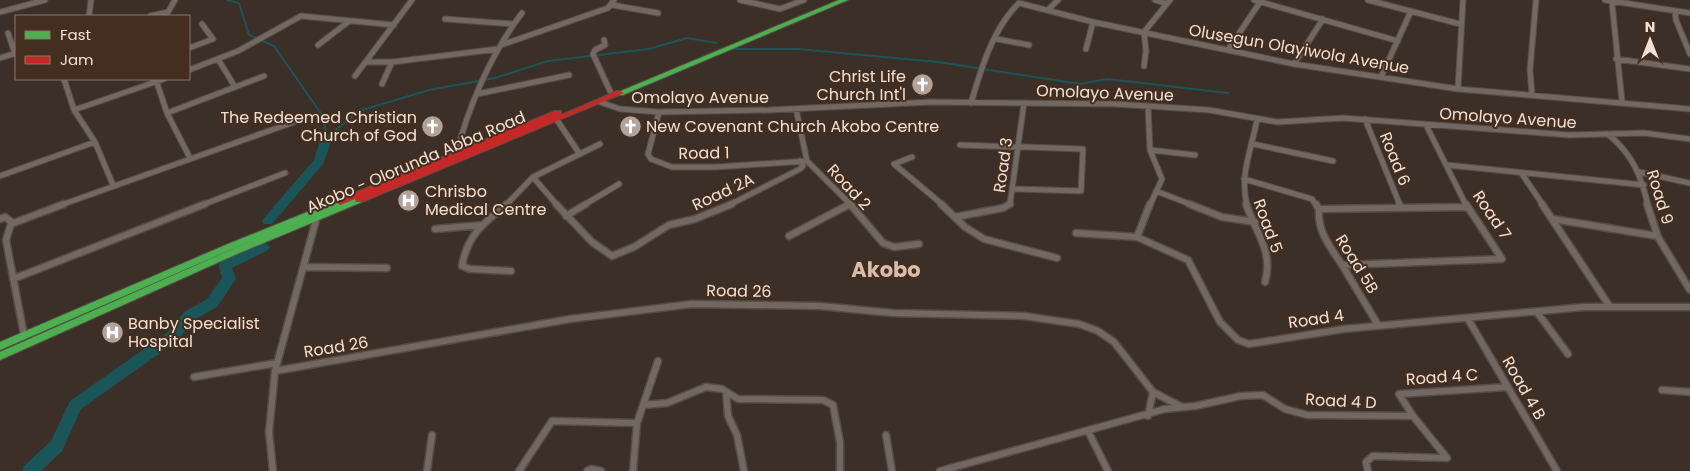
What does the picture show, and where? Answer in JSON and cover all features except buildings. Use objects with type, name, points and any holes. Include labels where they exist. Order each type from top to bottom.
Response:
[{"type":"main road","name":"Akobo - Olorunda Abba Road","points":[[0,356],[275,232],[459,157],[557,120],[831,0]]},
{"type":"main road","name":"Akobo - Olorunda Abba Road","points":[[275,232],[316,220],[610,91],[844,0]]},
{"type":"main road","name":"Akobo - Olorunda Abba Road","points":[[0,346],[24,334],[261,238]]},
{"type":"street","points":[[0,12],[45,0]]},
{"type":"street","points":[[89,15],[91,0]]},
{"type":"street","points":[[154,15],[171,10],[175,0]]},
{"type":"street","points":[[354,76],[367,62],[412,0]]},
{"type":"street","points":[[740,0],[780,9],[804,0]]},
{"type":"street","points":[[1048,10],[1058,0]]},
{"type":"street","points":[[1155,0],[1169,2]]},
{"type":"street","points":[[1254,0],[1398,41]]},
{"type":"street","points":[[1368,0],[1460,24]]},
{"type":"street","points":[[1458,89],[1460,24],[1463,0]]},
{"type":"street","points":[[1532,94],[1530,70],[1536,0]]},
{"type":"street","points":[[1604,0],[1612,3],[1690,13]]},
{"type":"street","points":[[367,62],[392,62],[500,47],[562,25],[613,2],[658,13]]},
{"type":"street","name":"Olusegun Olayiwola Avenue","points":[[971,103],[997,39],[1011,10],[1019,2],[1093,22],[1294,64],[1458,89],[1622,101],[1690,109]]},
{"type":"street","points":[[1144,66],[1146,51],[1144,32],[1169,2]]},
{"type":"street","points":[[1228,50],[1260,2]]},
{"type":"street","points":[[1612,3],[1616,59],[1622,101]]},
{"type":"street","points":[[1380,76],[1411,11]]},
{"type":"street","points":[[1675,12],[1676,20],[1690,54]]},
{"type":"street","points":[[459,157],[464,122],[494,58],[513,24],[522,13]]},
{"type":"street","points":[[190,70],[218,60],[258,41],[301,16],[394,25]]},
{"type":"street","points":[[445,19],[513,24]]},
{"type":"street","points":[[1294,64],[1323,19]]},
{"type":"street","points":[[318,45],[348,22]]},
{"type":"street","points":[[1086,49],[1093,22]]},
{"type":"street","points":[[190,48],[213,39],[202,24]]},
{"type":"street","points":[[8,33],[15,51]]},
{"type":"street","points":[[997,39],[1029,45]]},
{"type":"street","points":[[604,40],[604,45],[595,50],[594,54],[610,91]]},
{"type":"street","points":[[485,50],[494,58]]},
{"type":"street","points":[[0,58],[15,54]]},
{"type":"street","points":[[1616,59],[1690,69]]},
{"type":"street","points":[[218,60],[234,87]]},
{"type":"street","points":[[382,84],[392,62]]},
{"type":"street","points":[[477,94],[569,75]]},
{"type":"street","points":[[167,113],[264,76]]},
{"type":"street","points":[[64,80],[74,110],[95,142],[113,185]]},
{"type":"street","points":[[74,110],[156,80],[167,113],[190,158]]},
{"type":"street","name":"Omolayo Avenue","points":[[600,102],[620,109],[659,112],[796,109],[891,103],[1024,102],[1148,106],[1209,110],[1257,119],[1286,122],[1328,117],[1569,135],[1609,135]]},
{"type":"street","name":"Road 3","points":[[955,217],[1007,206],[1013,189],[1024,102]]},
{"type":"street","points":[[1076,233],[1137,237],[1138,230],[1162,174],[1150,150],[1148,106]]},
{"type":"street","name":"Road 2","points":[[796,109],[807,161],[888,246],[919,244]]},
{"type":"street","name":"Road 1","points":[[659,112],[648,154],[659,163],[672,167],[807,161]]},
{"type":"street","name":"Road 5","points":[[1257,119],[1244,178],[1246,204],[1267,252],[1269,268],[1265,282]]},
{"type":"street","name":"Road 6","points":[[1365,119],[1401,208]]},
{"type":"street","points":[[557,120],[580,152]]},
{"type":"street","points":[[24,334],[14,279],[3,241],[8,228],[13,223],[113,185],[294,122]]},
{"type":"street","name":"Road 7","points":[[1342,265],[1502,259],[1502,256],[1467,206],[1426,125]]},
{"type":"street","points":[[1609,135],[1644,133],[1690,138]]},
{"type":"street","name":"Road 9","points":[[1609,135],[1626,150],[1639,172],[1658,236],[1690,290]]},
{"type":"street","points":[[0,176],[95,142]]},
{"type":"street","points":[[511,271],[480,270],[462,266],[464,254],[476,230],[510,202],[533,177],[580,152],[600,144]]},
{"type":"street","points":[[1253,144],[1333,161]]},
{"type":"street","points":[[960,145],[1083,149],[1081,191],[1013,189]]},
{"type":"street","points":[[1150,150],[1196,156]]},
{"type":"street","points":[[912,157],[894,164],[965,227],[984,239],[1056,258]]},
{"type":"street","name":"Road 2A","points":[[566,216],[600,248],[612,256],[669,224],[695,219],[726,207],[800,169],[803,166],[800,161]]},
{"type":"street","points":[[1447,165],[1644,185]]},
{"type":"street","points":[[1639,172],[1690,184]]},
{"type":"street","points":[[14,279],[284,173]]},
{"type":"street","points":[[1522,174],[1610,307]]},
{"type":"street","points":[[533,177],[566,216],[620,184]]},
{"type":"street","points":[[1244,178],[1307,196],[1312,199],[1319,209],[1467,206]]},
{"type":"street","points":[[1156,191],[1222,217],[1254,222]]},
{"type":"street","points":[[789,236],[850,204]]},
{"type":"street","name":"Road 5B","points":[[1319,209],[1318,220],[1328,247],[1342,265],[1378,325]]},
{"type":"street","points":[[0,219],[6,217],[13,223]]},
{"type":"street","points":[[1553,219],[1658,236]]},
{"type":"street","points":[[273,471],[269,432],[276,367],[316,220]]},
{"type":"street","points":[[435,228],[483,224]]},
{"type":"street","name":"Road 4","points":[[1137,237],[1184,256],[1188,260],[1214,310],[1229,331],[1241,343],[1249,344],[1310,333],[1378,325],[1537,312],[1610,307],[1690,307]]},
{"type":"street","points":[[304,267],[387,268]]},
{"type":"street","name":"Road 26","points":[[194,377],[276,367],[570,319],[692,304],[820,306],[893,313],[1024,316],[1079,324],[1098,331],[1114,342],[1153,392]]},
{"type":"street","points":[[1537,312],[1568,354]]},
{"type":"street","name":"Road 4 B","points":[[1468,318],[1556,471]]},
{"type":"street","points":[[633,471],[637,423],[658,360]]},
{"type":"street","points":[[643,405],[667,402],[706,387],[722,389],[738,399],[823,400],[831,402],[840,442],[840,471]]},
{"type":"street","name":"Road 4 C","points":[[1368,471],[1366,462],[1373,456],[1447,458],[1413,416],[1400,394],[1507,387]]},
{"type":"street","points":[[1662,390],[1690,392]]},
{"type":"street","points":[[726,392],[726,407],[737,435],[744,471]]},
{"type":"street","points":[[1148,416],[1153,392],[1182,407]]},
{"type":"street","name":"Road 4 D","points":[[940,471],[1165,410],[1241,396],[1263,395],[1285,409],[1307,415],[1413,416]]},
{"type":"street","points":[[519,471],[552,421],[637,423]]},
{"type":"street","points":[[1088,431],[1108,471]]},
{"type":"street","points":[[427,471],[432,435]]},
{"type":"street","points":[[886,435],[892,471]]},
{"type":"street","points":[[586,471],[591,469],[601,471]]},
{"type":"waterway","points":[[227,0],[239,3],[249,35],[274,46],[322,115],[327,137],[359,111],[429,90],[495,78],[548,61],[649,49],[687,38],[716,43]]},
{"type":"waterway","points":[[729,49],[798,49],[938,62],[1080,84],[1107,79],[1228,93]]},
{"type":"waterway","points":[[268,221],[319,161],[327,137]]},
{"type":"waterway","points":[[30,471],[57,446],[75,405],[172,337],[189,316],[212,303],[229,279],[225,266],[264,247]]},
{"type":"traffic: fast","points":[[620,93],[845,0]]},
{"type":"traffic: fast","points":[[0,356],[234,252],[359,200]]},
{"type":"traffic: fast","points":[[0,346],[231,246],[340,202]]},
{"type":"traffic: jam","points":[[359,200],[620,93]]},
{"type":"traffic: jam","points":[[340,202],[558,113]]},
{"type":"place","name":"Christ Life Church Int'l","points":[[922,85]]},
{"type":"place","name":"The Redeemed Christian Church of God","points":[[433,126]]},
{"type":"place","name":"New Covenant Church Akobo Centre","points":[[630,126]]},
{"type":"place","name":"Chrisbo Medical Centre","points":[[409,200]]},
{"type":"place","name":"Banby Specialist Hospital","points":[[112,332]]},
{"type":"district","name":"Akobo","points":[[886,269]]}]
